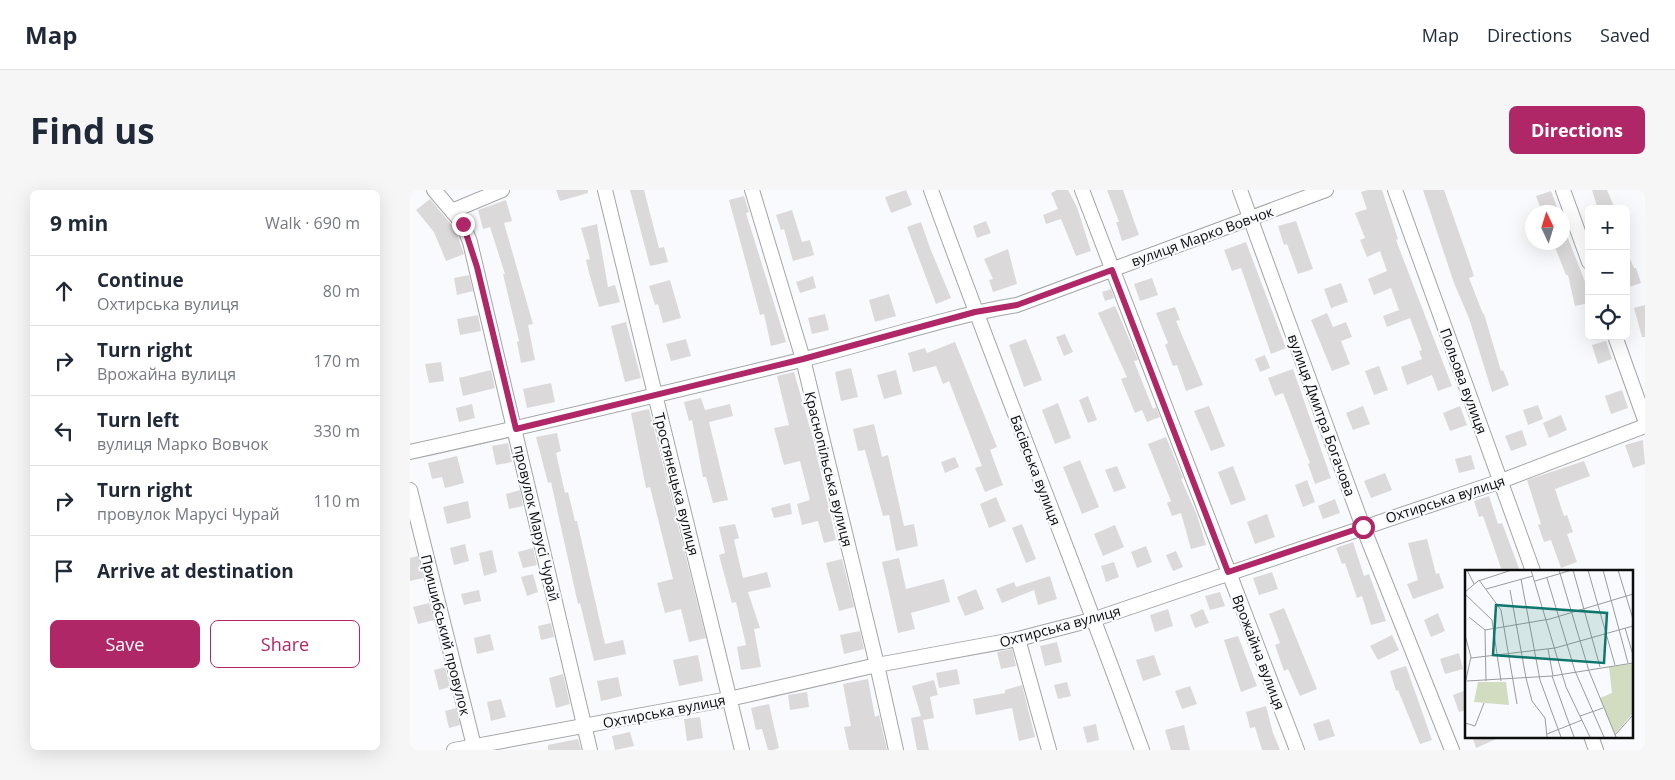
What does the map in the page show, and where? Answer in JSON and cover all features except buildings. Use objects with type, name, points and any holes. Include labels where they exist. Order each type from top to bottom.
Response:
[{"type":"street","name":"провулок Марусі Чурай","points":[[434,190],[463,224],[470,242],[516,429],[590,750]]},
{"type":"street","points":[[452,211],[502,190]]},
{"type":"street","name":"Тростянецька вулиця","points":[[605,190],[742,750]]},
{"type":"street","name":"Краснопільська вулиця","points":[[752,190],[803,359],[878,665],[896,750]]},
{"type":"street","name":"Басівська вулиця","points":[[931,190],[975,312],[1095,619],[1142,750]]},
{"type":"street","name":"Врожайна вулиця","points":[[1082,190],[1298,750]]},
{"type":"street","name":"вулиця Дмитра Богачова","points":[[1240,190],[1363,527],[1452,750]]},
{"type":"street","name":"вулиця Марко Вовчок","points":[[410,452],[516,429],[803,359],[975,312],[1017,305],[1326,190]]},
{"type":"street","name":"Польова вулиця","points":[[1395,190],[1533,570]]},
{"type":"street","points":[[1563,190],[1585,251]]},
{"type":"street","points":[[1616,340],[1645,420]]},
{"type":"street","name":"Охтирська вулиця","points":[[454,750],[475,748],[729,699],[878,665],[1018,639],[1095,619],[1228,572],[1501,481],[1645,426]]},
{"type":"street","name":"Пришибський провулок","points":[[410,490],[475,748]]},
{"type":"street","points":[[1018,639],[1049,750]]},
{"type":"street","points":[[1592,738],[1596,750]]},
{"type":"route","points":[[463,224],[477,267],[516,429],[803,359],[975,312],[1017,305],[1112,270],[1228,572],[1363,527]]}]
